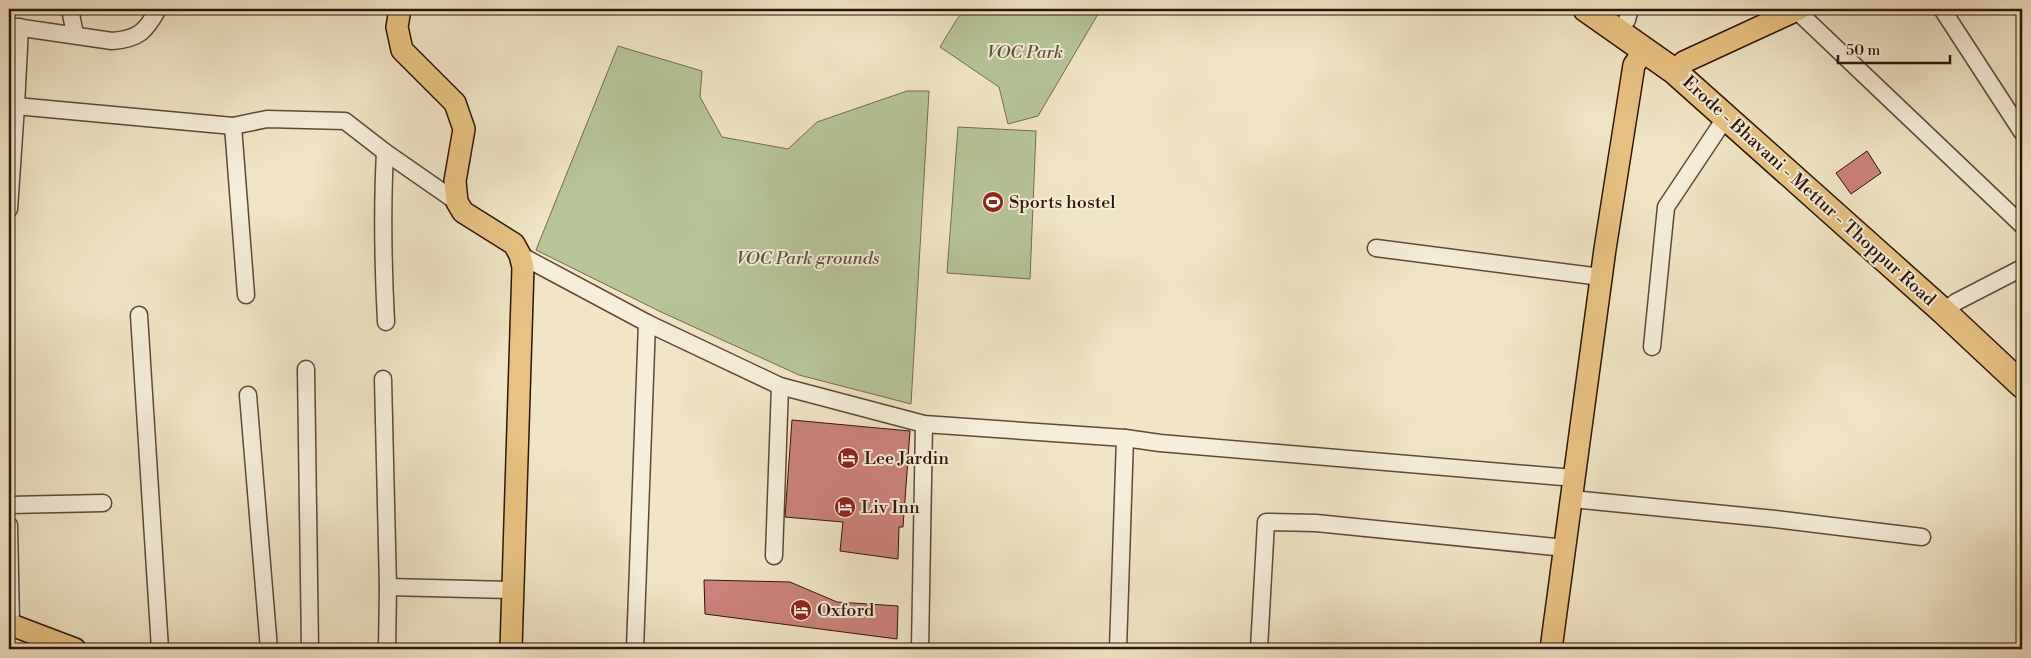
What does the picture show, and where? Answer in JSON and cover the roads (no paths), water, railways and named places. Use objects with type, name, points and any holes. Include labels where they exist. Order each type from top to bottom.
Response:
[{"type":"highway","name":"Erode - Bhavani - Mettur - Thoppur Road","points":[[1586,9],[1644,51],[1680,67],[1726,116],[1950,307],[2022,365]]},
{"type":"highway","name":"Erode - Bhavani - Mettur - Thoppur Road","points":[[1622,12],[1680,67],[1950,307],[2022,385]]},
{"type":"main road","points":[[400,9],[397,27],[402,50],[455,103],[464,129],[455,181],[457,202],[463,212],[514,244],[520,255],[522,266],[511,649]]},
{"type":"main road","points":[[1680,67],[1796,9]]},
{"type":"main road","points":[[1551,649],[1601,277],[1634,64],[1644,51]]},
{"type":"main road","points":[[10,625],[75,649]]},
{"type":"street","points":[[70,9],[75,34]]},
{"type":"street","points":[[9,209],[16,106],[14,26],[112,40],[127,39],[138,35],[148,26],[158,9]]},
{"type":"street","points":[[1796,9],[2022,225]]},
{"type":"street","points":[[1942,9],[2022,132]]},
{"type":"street","points":[[16,106],[233,126],[267,119],[345,121],[385,152],[457,202]]},
{"type":"street","points":[[1652,347],[1666,206],[1726,116]]},
{"type":"street","points":[[233,126],[246,295]]},
{"type":"street","points":[[385,152],[383,247],[386,322]]},
{"type":"street","points":[[1376,248],[1601,277]]},
{"type":"street","points":[[520,255],[647,323],[780,386],[924,424],[1125,438],[1160,443],[1574,478]]},
{"type":"street","points":[[1950,307],[2022,268]]},
{"type":"street","points":[[139,315],[160,649]]},
{"type":"street","points":[[635,649],[647,323]]},
{"type":"street","points":[[306,369],[310,649]]},
{"type":"street","points":[[383,379],[388,587],[387,649]]},
{"type":"street","points":[[774,556],[780,386]]},
{"type":"street","points":[[248,395],[269,649]]},
{"type":"street","points":[[920,649],[924,424]]},
{"type":"street","points":[[1118,649],[1125,438]]},
{"type":"street","points":[[1572,499],[1774,519],[1922,537]]},
{"type":"street","points":[[9,505],[103,503]]},
{"type":"street","points":[[1259,649],[1266,522],[1316,523],[1565,548]]},
{"type":"street","points":[[9,525],[10,625]]},
{"type":"street","points":[[388,587],[513,590]]},
{"type":"place","name":"Sports hostel","points":[[993,202]]},
{"type":"place","name":"Lee Jardin","points":[[848,458]]},
{"type":"place","name":"Liv Inn","points":[[845,507]]},
{"type":"place","name":"Oxford","points":[[801,610]]},
{"type":"park label","name":"VOC Park","points":[[1025,52]]},
{"type":"park label","name":"VOC Park grounds","points":[[808,258]]}]
